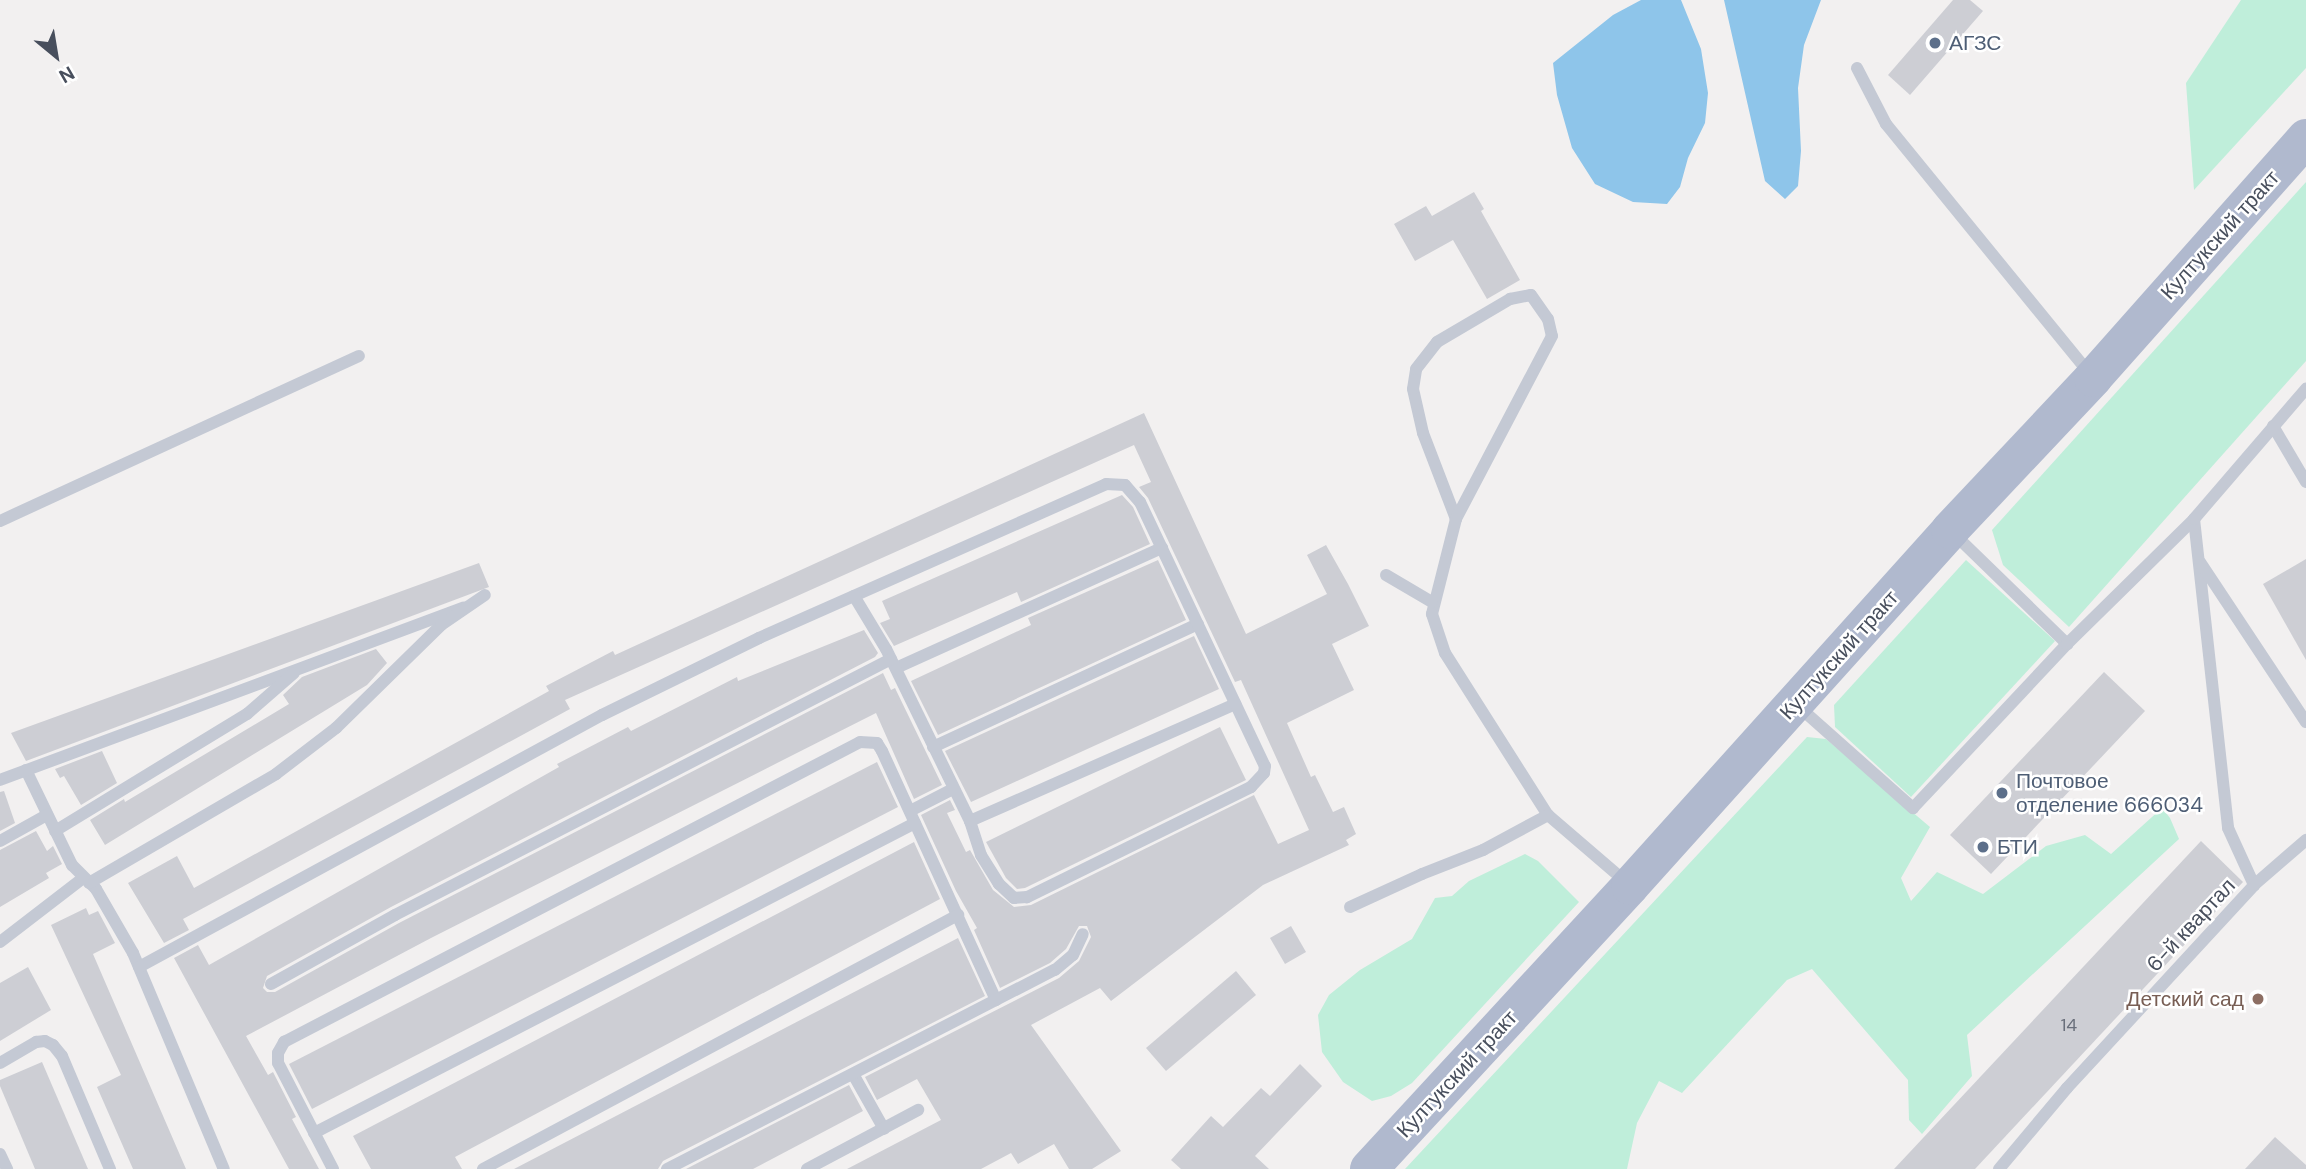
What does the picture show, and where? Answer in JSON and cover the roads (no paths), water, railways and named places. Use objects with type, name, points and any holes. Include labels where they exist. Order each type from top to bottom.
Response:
[{"type":"main road","name":"Култукский тракт","points":[[1369,1169],[1796,704],[1950,530],[2093,378],[2306,138]]},
{"type":"lane","points":[[1857,68],[1886,124],[2093,378]]},
{"type":"lane","points":[[1455,519],[1423,433],[1413,389],[1416,369],[1437,342],[1510,299],[1531,295],[1548,319],[1552,336],[1455,519],[1432,602],[1435,628],[1445,653],[1548,815],[1630,886]]},
{"type":"lane","points":[[0,521],[359,356]]},
{"type":"lane","points":[[1796,704],[1913,808],[2067,644],[2194,519],[2306,389]]},
{"type":"lane","points":[[2273,426],[2306,482]]},
{"type":"lane","points":[[139,967],[601,715],[759,638],[1106,484],[1117,482],[1134,492],[1162,548],[1265,766],[1260,780],[1027,897],[1014,898],[999,884],[981,855],[970,821],[893,664],[854,596]]},
{"type":"lane","points":[[2194,519],[2228,828],[2254,885]]},
{"type":"lane","points":[[1950,530],[2067,644]]},
{"type":"lane","points":[[271,984],[394,915],[893,664],[1162,548]]},
{"type":"lane","points":[[2198,558],[2306,722]]},
{"type":"lane","points":[[1386,575],[1432,602]]},
{"type":"lane","points":[[0,942],[86,880],[286,767],[336,728],[440,625],[485,595]]},
{"type":"lane","points":[[0,780],[464,607]]},
{"type":"lane","points":[[933,747],[1198,624]]},
{"type":"lane","points":[[55,831],[247,714],[300,668]]},
{"type":"lane","points":[[970,821],[1235,704]]},
{"type":"lane","points":[[333,1169],[278,1063],[278,1053],[284,1042],[860,742],[877,743],[996,1000]]},
{"type":"lane","points":[[26,770],[72,865],[113,917],[139,967],[224,1169]]},
{"type":"lane","points":[[314,1133],[913,817],[953,789]]},
{"type":"lane","points":[[0,841],[47,815]]},
{"type":"lane","points":[[1350,907],[1483,850],[1548,815]]},
{"type":"lane","name":"6-й квартал","points":[[1999,1169],[2067,1088],[2254,885],[2306,841]]},
{"type":"lane","points":[[483,1169],[958,915]]},
{"type":"lane","points":[[667,1169],[1066,962],[1083,934]]},
{"type":"lane","points":[[0,1063],[37,1042],[45,1041],[53,1045],[62,1056],[110,1169]]},
{"type":"lane","points":[[853,1074],[884,1129]]},
{"type":"lane","points":[[807,1169],[918,1110]]},
{"type":"lane","points":[[0,1154],[7,1169]]},
{"type":"water","points":[[1641,0],[1681,0],[1701,49],[1708,93],[1705,123],[1688,158],[1680,187],[1667,204],[1633,202],[1595,184],[1572,148],[1557,95],[1553,63],[1613,15]]},
{"type":"water","points":[[1724,0],[1821,0],[1804,45],[1798,88],[1801,151],[1798,186],[1785,199],[1765,181]]},
{"type":"place","name":"АГЗС","points":[[1935,43]]},
{"type":"place","name":"Почтовое отделение 666034","points":[[2002,793]]},
{"type":"place","name":"БТИ","points":[[1983,847]]},
{"type":"place","name":"Детский сад","points":[[2258,999]]}]
